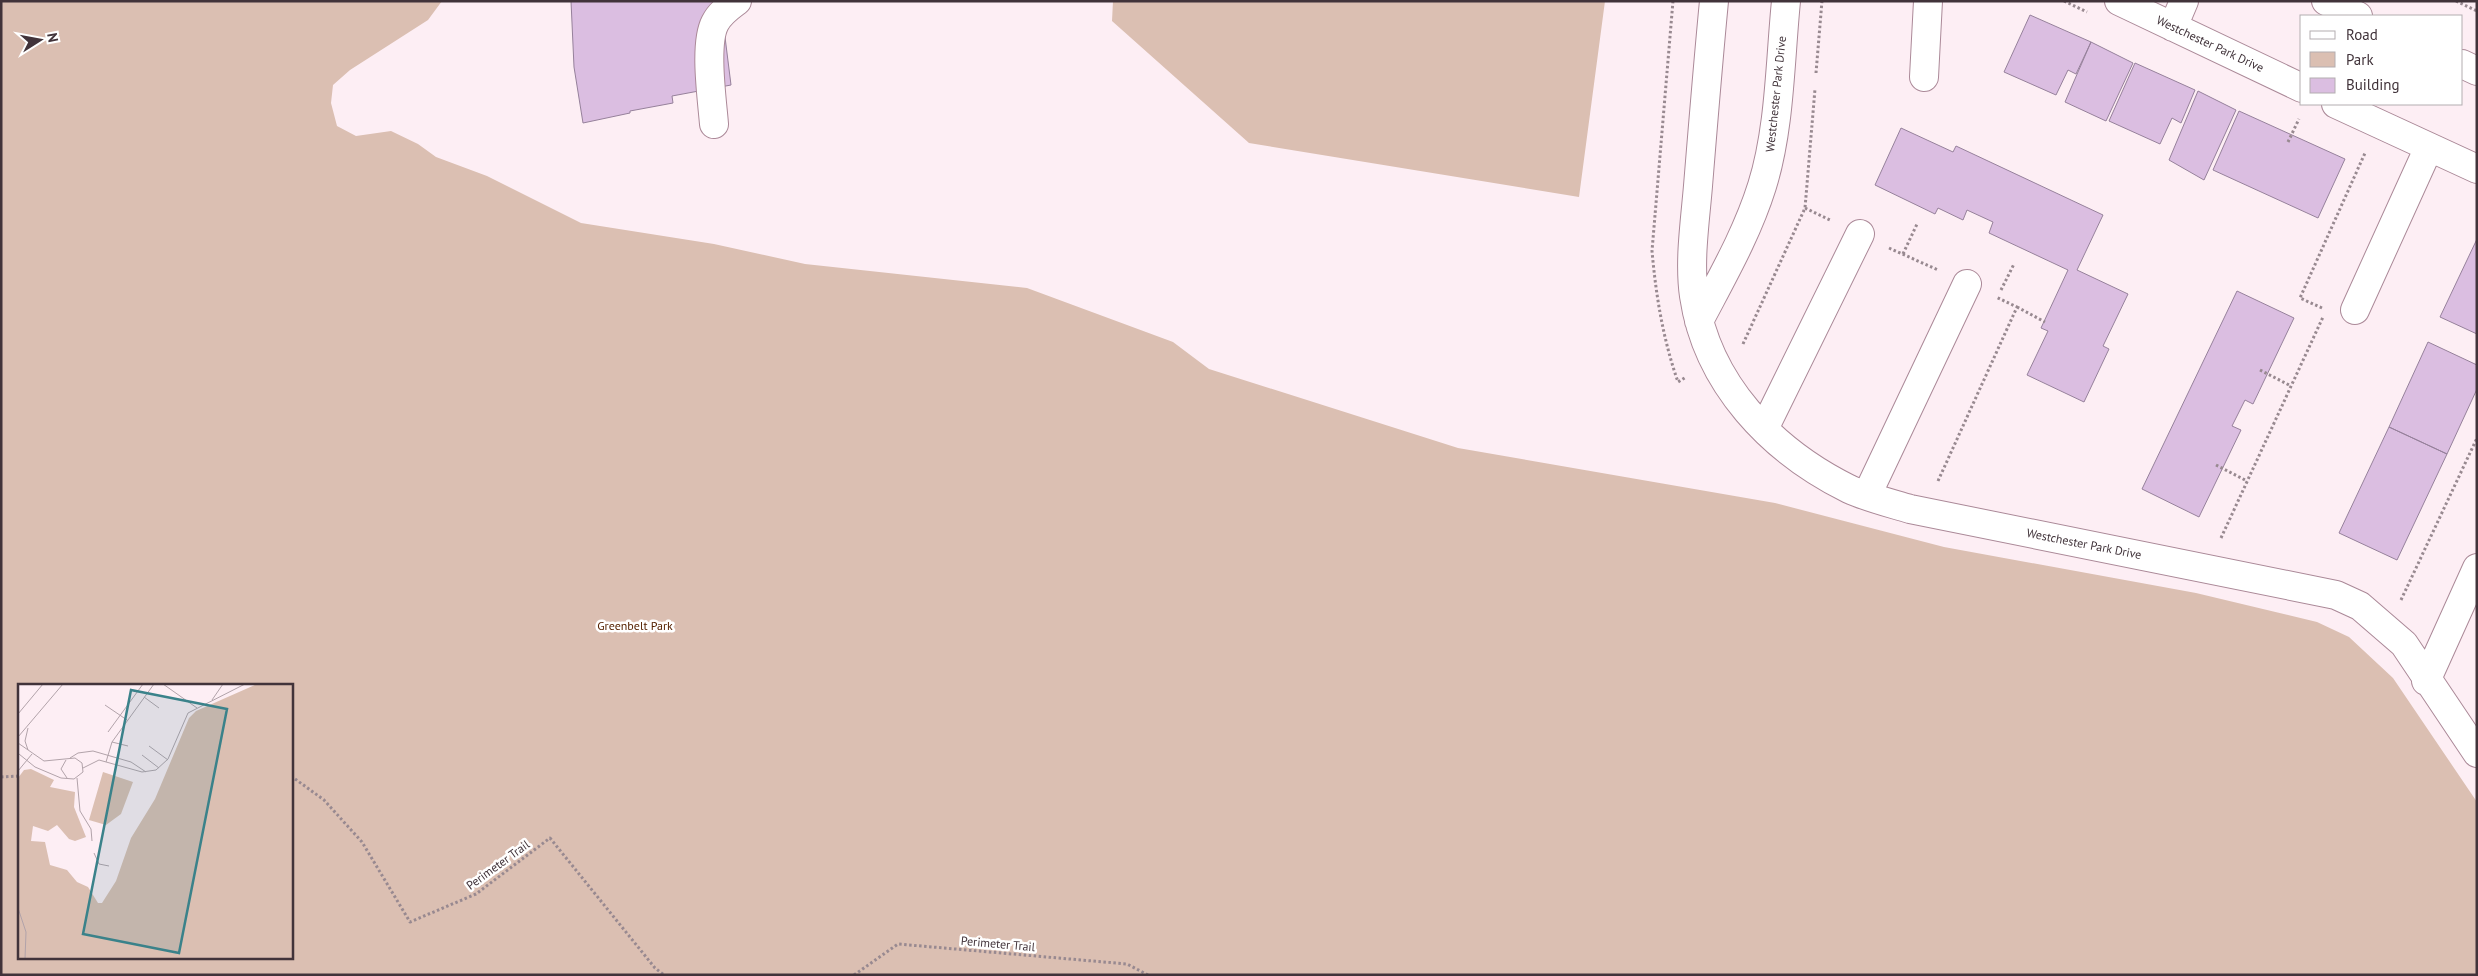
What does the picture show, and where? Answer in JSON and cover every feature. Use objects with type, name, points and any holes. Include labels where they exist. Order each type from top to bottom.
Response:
[{"type":"street","points":[[714,124],[710,37],[715,22],[725,9],[737,1]]},
{"type":"street","name":"Westchester Park Drive","points":[[1714,1],[1695,217],[1694,295],[1699,321],[1718,371],[1732,392],[1764,430],[1802,461],[1850,489],[1910,509],[2336,595],[2360,606],[2404,644],[2426,681],[2477,753]]},
{"type":"street","name":"Westchester Park Drive","points":[[1699,321],[1744,232],[1762,186],[1772,145],[1786,1]]},
{"type":"street","points":[[1924,77],[1928,1]]},
{"type":"street","name":"Westchester Park Drive","points":[[2119,1],[2173,27],[2300,100]]},
{"type":"street","points":[[2173,27],[2184,1]]},
{"type":"street","points":[[2326,1],[2356,15]]},
{"type":"street","points":[[2463,64],[2477,71]]},
{"type":"street","points":[[2338,105],[2477,169]]},
{"type":"street","points":[[2355,310],[2429,147]]},
{"type":"street","points":[[1764,430],[1860,234]]},
{"type":"street","points":[[1868,495],[1967,284]]},
{"type":"street","points":[[2426,681],[2477,568]]},
{"type":"path","points":[[2456,1],[2477,11]]},
{"type":"path","points":[[2288,142],[2300,104]]},
{"type":"path","points":[[2218,546],[2326,310],[2300,298],[2378,124]]},
{"type":"path","points":[[1805,208],[2046,322]]},
{"type":"path","points":[[1903,254],[1918,224]]},
{"type":"path","points":[[1997,298],[2014,264]]},
{"type":"path","points":[[1935,487],[2017,307]]},
{"type":"path","points":[[2260,370],[2291,386]]},
{"type":"path","points":[[2398,605],[2477,438]]},
{"type":"path","points":[[2216,465],[2247,481]]},
{"type":"path","points":[[1,777],[18,776]]},
{"type":"path","name":"Perimeter Trail","points":[[292,777],[324,800],[362,842],[410,922],[476,894],[550,838],[655,968],[664,975]]},
{"type":"path","name":"Perimeter Trail","points":[[854,975],[898,944],[1127,964],[1148,975]]},
{"type":"green space","name":"Greenbelt Park","points":[[1,1],[442,1],[428,20],[350,70],[333,85],[331,103],[337,126],[356,136],[391,131],[418,144],[436,157],[487,176],[581,223],[714,244],[805,264],[1027,288],[1173,342],[1209,369],[1458,448],[1775,503],[1944,547],[2196,593],[2317,622],[2349,637],[2393,678],[2477,802],[2477,975],[1,975]]},
{"type":"green space","points":[[1113,1],[1605,1],[1579,197],[1249,143],[1112,21]]},
{"type":"building","points":[[571,1],[723,1],[724,29],[731,85],[672,96],[673,103],[630,111],[630,113],[583,123],[574,67]]},
{"type":"building","points":[[2030,15],[2091,42],[2076,74],[2068,70],[2056,95],[2004,72]]},
{"type":"building","points":[[2091,42],[2133,63],[2106,121],[2065,102]]},
{"type":"building","points":[[2135,63],[2195,90],[2181,123],[2172,118],[2160,144],[2109,121]]},
{"type":"building","points":[[2198,91],[2236,110],[2204,180],[2169,160]]},
{"type":"building","points":[[2239,111],[2345,159],[2318,218],[2213,170]]},
{"type":"building","points":[[1901,128],[1953,152],[1956,146],[2103,215],[2077,270],[2128,294],[2103,346],[2109,349],[2084,402],[2027,375],[2048,331],[2041,328],[2068,270],[1989,233],[1993,222],[1967,210],[1963,220],[1938,208],[1935,214],[1875,185]]},
{"type":"building","points":[[2477,239],[2477,334],[2440,317]]},
{"type":"building","points":[[2237,291],[2294,318],[2253,404],[2245,400],[2232,426],[2241,430],[2199,517],[2142,489]]},
{"type":"building","points":[[2428,342],[2477,365],[2477,389],[2447,454],[2389,427]]},
{"type":"building","points":[[2389,427],[2447,454],[2397,560],[2339,533]]}]
